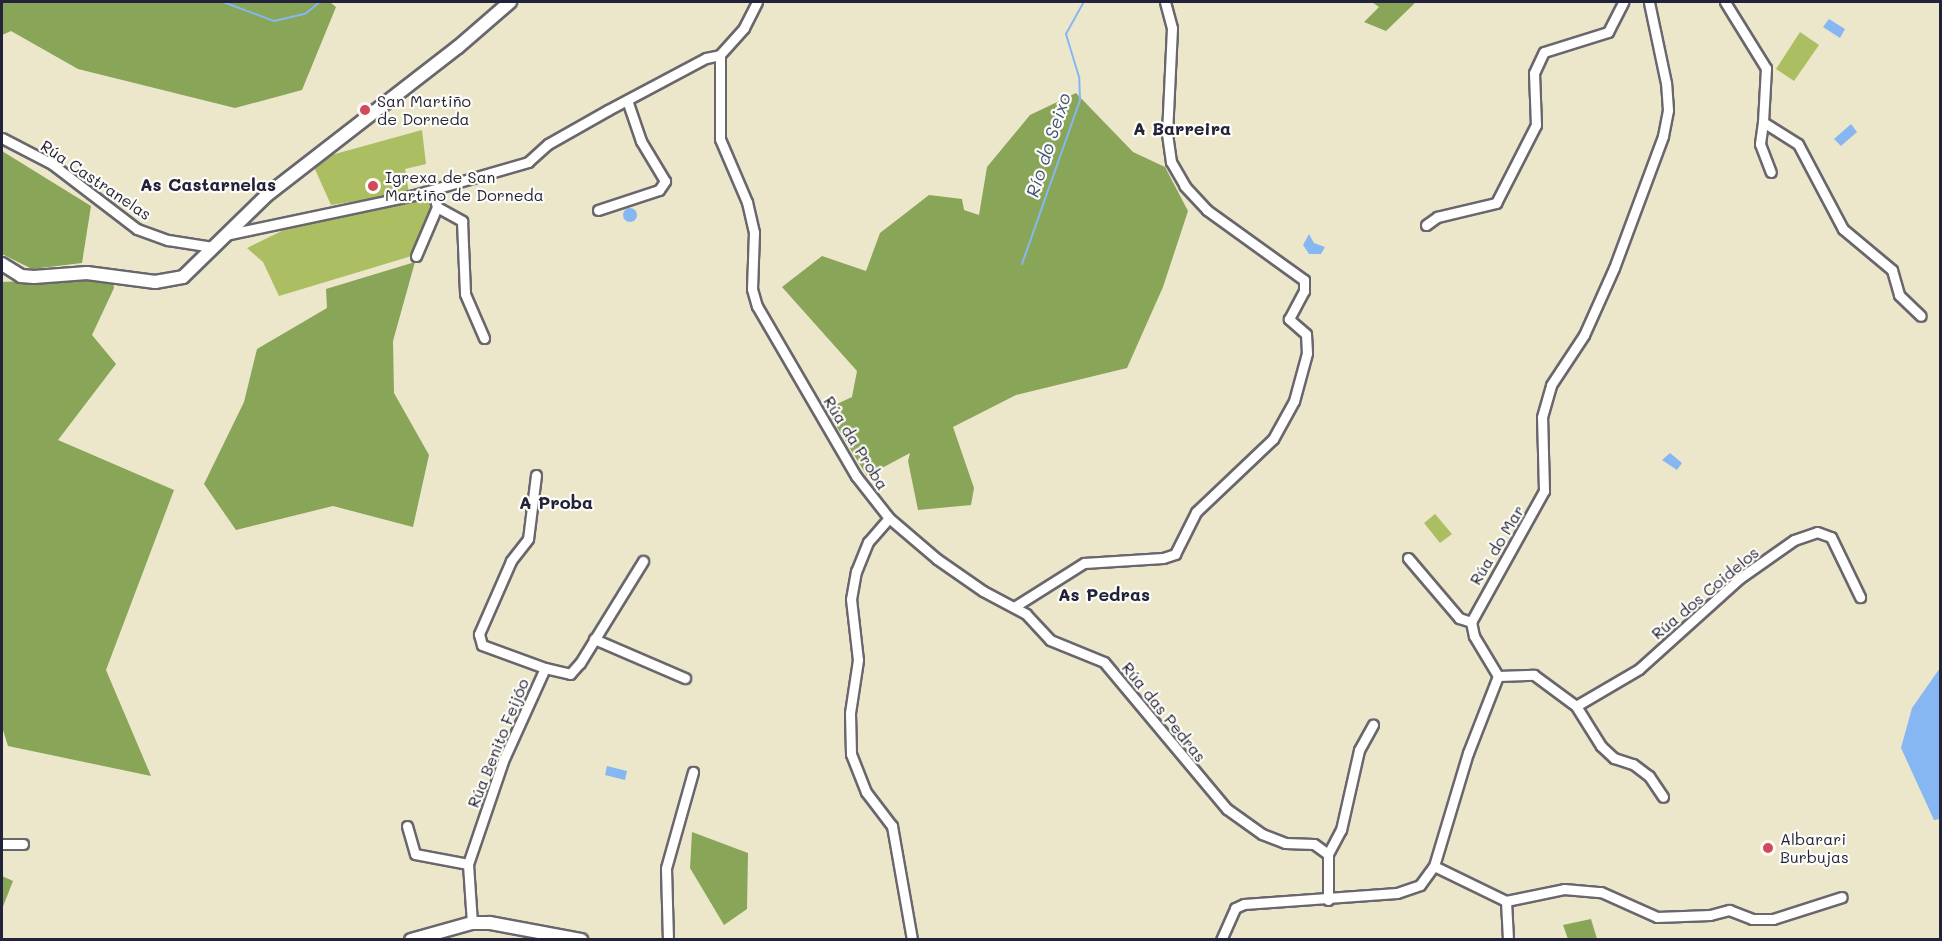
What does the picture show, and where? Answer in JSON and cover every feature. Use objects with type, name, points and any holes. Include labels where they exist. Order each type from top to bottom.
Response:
[{"type":"main road","points":[[2,264],[21,276],[87,273],[168,282],[194,270],[222,235],[267,195],[458,47],[510,2]]},
{"type":"main road","points":[[411,939],[472,923],[508,924],[581,939]]},
{"type":"street","points":[[222,235],[233,236],[433,191],[528,162],[548,144],[706,58],[720,55],[744,28],[757,2]]},
{"type":"street","points":[[1014,607],[1084,563],[1163,558],[1175,554],[1196,512],[1273,439],[1293,401],[1307,353],[1305,334],[1289,319],[1304,291],[1304,280],[1207,210],[1185,186],[1171,162],[1167,134],[1172,28],[1165,2]]},
{"type":"street","points":[[1426,225],[1437,218],[1496,204],[1536,125],[1534,74],[1544,52],[1608,32],[1623,2]]},
{"type":"street","name":"Rúa do Mar","points":[[1471,622],[1544,491],[1542,417],[1551,385],[1584,335],[1614,268],[1663,136],[1668,110],[1666,83],[1649,2]]},
{"type":"street","points":[[1725,2],[1766,68],[1760,144],[1771,172]]},
{"type":"street","name":"Rúa da Proba","points":[[720,55],[720,139],[747,202],[754,231],[752,289],[757,306],[856,476],[889,518]]},
{"type":"street","points":[[598,210],[659,190],[665,182],[641,141],[627,100]]},
{"type":"street","points":[[1763,122],[1798,144],[1843,229],[1892,270],[1899,295],[1921,316]]},
{"type":"street","name":"Rúa Castranelas","points":[[2,138],[52,164],[137,228],[168,240],[212,247]]},
{"type":"street","points":[[416,256],[437,207],[433,191]]},
{"type":"street","points":[[437,207],[462,221],[465,294],[484,338]]},
{"type":"street","name":"Rúa Benito Feijóo","points":[[536,475],[528,539],[511,561],[479,634],[482,645],[545,668],[570,674],[643,561]]},
{"type":"street","points":[[889,518],[868,542],[856,571],[851,599],[858,660],[850,713],[851,754],[866,792],[892,826],[912,939]]},
{"type":"street","name":"Rúa das Pedras","points":[[889,518],[937,559],[983,591],[1014,607],[1050,640],[1104,662],[1227,808],[1262,834],[1285,843],[1314,844],[1328,854]]},
{"type":"street","name":"Rúa dos Coidelos","points":[[1576,706],[1639,669],[1740,578],[1794,540],[1816,532],[1831,537],[1860,597]]},
{"type":"street","points":[[1408,558],[1459,618],[1471,622],[1474,636],[1498,676]]},
{"type":"street","points":[[594,639],[685,678]]},
{"type":"street","name":"Rúa Benito Feijóo","points":[[472,923],[468,864],[503,762],[545,668]]},
{"type":"street","points":[[1498,676],[1534,675],[1576,706],[1601,746],[1614,758],[1633,764],[1649,776],[1663,797]]},
{"type":"street","points":[[1221,939],[1235,908],[1244,903],[1328,900],[1411,889],[1426,879],[1434,866],[1468,753],[1498,676]]},
{"type":"street","points":[[1328,900],[1328,854],[1341,830],[1359,750],[1373,725]]},
{"type":"street","points":[[668,939],[666,868],[693,772]]},
{"type":"street","points":[[407,826],[415,854],[468,864]]},
{"type":"street","points":[[2,844],[23,844]]},
{"type":"street","points":[[1434,866],[1506,901],[1564,889],[1601,892],[1657,917],[1710,915],[1729,910],[1752,920],[1773,919],[1842,897]]},
{"type":"street","points":[[1506,901],[1508,939]]},
{"type":"green space","points":[[2,2],[330,2],[336,7],[302,90],[235,108],[78,69],[11,31],[2,35]]},
{"type":"green space","points":[[1372,2],[1416,2],[1386,31],[1364,22],[1379,7]]},
{"type":"green space","points":[[1800,32],[1819,45],[1794,81],[1776,69]]},
{"type":"green space","points":[[1076,93],[1133,152],[1165,167],[1188,211],[1163,287],[1127,368],[1016,395],[953,427],[974,488],[971,505],[918,510],[908,461],[910,453],[867,476],[826,409],[852,397],[857,371],[782,287],[822,256],[866,271],[880,233],[929,195],[962,199],[964,210],[979,215],[987,167],[1030,115]]},
{"type":"green space","points":[[422,130],[426,164],[405,169],[409,193],[331,205],[314,167],[324,157]]},
{"type":"green space","points":[[2,151],[91,206],[82,263],[32,269],[2,254]]},
{"type":"green space","points":[[428,199],[432,208],[415,255],[279,296],[263,262],[247,248],[290,227]]},
{"type":"green space","points":[[415,262],[393,341],[394,393],[429,455],[413,527],[333,506],[236,530],[204,484],[244,402],[257,349],[327,308],[326,289]]},
{"type":"green space","points":[[102,278],[113,282],[114,288],[92,335],[116,364],[58,440],[174,490],[106,670],[151,776],[8,746],[2,727],[2,282]]},
{"type":"green space","points":[[1435,514],[1452,534],[1440,543],[1424,523]]},
{"type":"green space","points":[[692,832],[748,853],[747,909],[724,925],[690,868]]},
{"type":"green space","points":[[2,876],[13,881],[2,909]]},
{"type":"green space","points":[[1591,919],[1597,939],[1568,939],[1563,925]]},
{"type":"water","points":[[1829,19],[1845,29],[1840,38],[1823,27]]},
{"type":"water","points":[[1851,124],[1857,132],[1841,146],[1834,139]]},
{"type":"water","points":[[627,208],[633,208],[637,215],[633,222],[627,222],[623,218],[623,212]]},
{"type":"water","points":[[1309,234],[1314,243],[1325,247],[1321,254],[1309,254],[1303,245]]},
{"type":"water","points":[[1670,453],[1682,463],[1677,470],[1662,460]]},
{"type":"water","points":[[1940,668],[1940,819],[1934,820],[1901,748],[1912,708]]},
{"type":"water","points":[[607,766],[627,771],[625,780],[605,775]]},
{"type":"waterway","points":[[223,2],[274,21],[305,14],[320,2]]},
{"type":"waterway","name":"Río do Seixo","points":[[1022,264],[1080,100],[1079,77],[1066,34],[1084,2]]},
{"type":"place","name":"San Martiño de Dorneda","points":[[365,110]]},
{"type":"place","name":"Igrexa de San Martiño de Dorneda","points":[[373,186]]},
{"type":"place","name":"Albarari Burbujas","points":[[1768,848]]},
{"type":"district","name":"A Barreira","points":[[1182,128]]},
{"type":"district","name":"As Castarnelas","points":[[208,184]]},
{"type":"district","name":"A Proba","points":[[556,502]]},
{"type":"district","name":"As Pedras","points":[[1104,594]]}]
